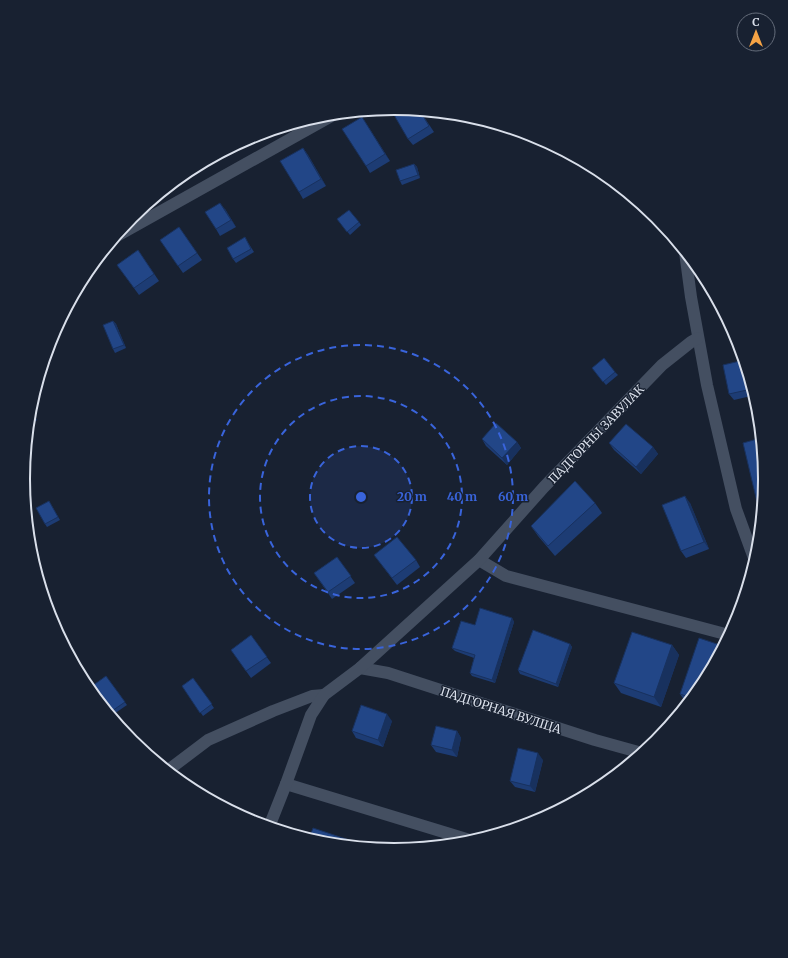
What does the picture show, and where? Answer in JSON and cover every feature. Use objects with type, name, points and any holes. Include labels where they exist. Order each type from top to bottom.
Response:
[{"type":"street","points":[[131,228],[319,123]]},
{"type":"street","points":[[687,262],[707,385],[736,509],[751,549]]},
{"type":"street","name":"ПАДГОРНЫ ЗАВУЛАК","points":[[324,695],[360,668],[479,560],[544,487],[662,365],[698,338]]},
{"type":"street","points":[[479,560],[506,576],[723,633]]},
{"type":"street","name":"ПАДГОРНАЯ ВУЛІЦА","points":[[360,668],[388,673],[595,740],[636,751]]},
{"type":"street","points":[[172,768],[208,740],[273,711],[312,696],[324,695]]},
{"type":"street","points":[[271,822],[311,714],[324,695]]},
{"type":"street","points":[[286,784],[460,837]]},
{"type":"building","points":[[394,115],[423,116],[429,126],[408,139]]},
{"type":"building","points":[[362,117],[385,154],[366,166],[342,129]]},
{"type":"building","points":[[303,148],[321,179],[299,192],[280,161]]},
{"type":"building","points":[[414,164],[418,175],[400,181],[396,170]]},
{"type":"building","points":[[220,203],[231,220],[216,229],[205,212]]},
{"type":"building","points":[[349,210],[359,222],[347,232],[337,219]]},
{"type":"building","points":[[179,227],[197,253],[178,266],[160,240]]},
{"type":"building","points":[[245,237],[251,249],[233,259],[227,248]]},
{"type":"building","points":[[138,250],[154,274],[134,288],[117,265]]},
{"type":"building","points":[[113,321],[124,345],[113,349],[103,325]]},
{"type":"building","points":[[604,358],[615,372],[603,382],[592,368]]},
{"type":"building","points":[[739,361],[747,390],[729,394],[723,365]]},
{"type":"building","points":[[496,423],[517,442],[502,458],[482,439]]},
{"type":"building","points":[[626,424],[653,447],[636,467],[609,443]]},
{"type":"building","points":[[756,439],[758,479],[757,502],[743,443]]},
{"type":"building","points":[[575,481],[595,503],[548,546],[531,526]]},
{"type":"building","points":[[685,496],[704,542],[681,551],[662,505]]},
{"type":"building","points":[[49,501],[58,517],[45,524],[36,508]]},
{"type":"building","points":[[397,537],[416,560],[392,578],[374,555]]},
{"type":"building","points":[[337,557],[351,576],[328,592],[314,573]]},
{"type":"building","points":[[480,608],[512,618],[492,680],[470,673],[475,655],[452,648],[461,621],[475,625]]},
{"type":"building","points":[[533,630],[570,644],[556,684],[518,670]]},
{"type":"building","points":[[632,632],[672,645],[654,697],[614,683]]},
{"type":"building","points":[[251,635],[267,657],[246,671],[231,650]]},
{"type":"building","points":[[699,638],[718,644],[697,681],[686,696],[680,694]]},
{"type":"building","points":[[106,676],[125,702],[113,710],[94,685]]},
{"type":"building","points":[[193,678],[212,704],[200,713],[182,686]]},
{"type":"building","points":[[361,705],[387,714],[378,740],[352,731]]},
{"type":"building","points":[[436,726],[457,731],[452,750],[431,745]]},
{"type":"building","points":[[518,748],[538,753],[530,786],[510,781]]},
{"type":"building","points":[[313,828],[350,840],[323,836],[311,833]]}]
